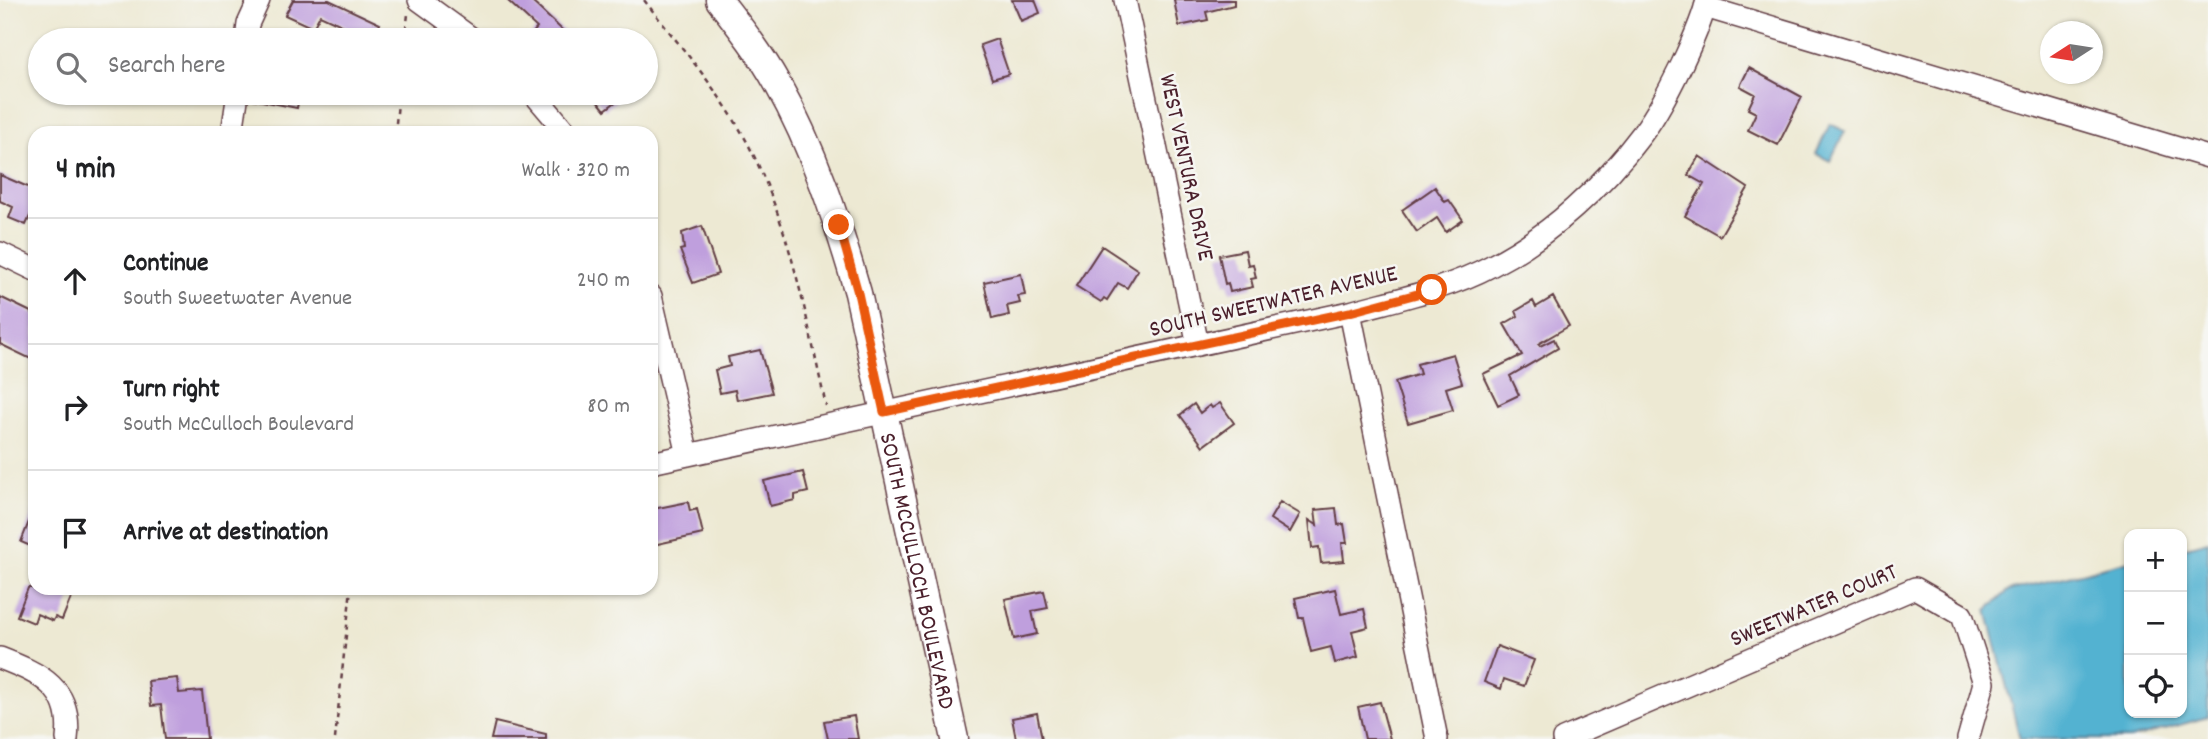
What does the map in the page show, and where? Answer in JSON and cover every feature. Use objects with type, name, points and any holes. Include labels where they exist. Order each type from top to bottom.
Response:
[{"type":"main road","name":"SOUTH MCCULLOCH BOULEVARD","points":[[719,0],[777,82],[814,159],[839,225],[858,293],[955,739]]},
{"type":"street","points":[[248,28],[259,0]]},
{"type":"street","name":"WEST VENTURA DRIVE","points":[[1125,0],[1198,345]]},
{"type":"street","points":[[1706,4],[2208,157]]},
{"type":"street","name":"SOUTH SWEETWATER AVENUE","points":[[658,462],[1350,312],[1432,290],[1489,267],[1530,244],[1570,210],[1609,173],[1643,133],[1674,81],[1706,4]]},
{"type":"street","points":[[414,7],[452,28]]},
{"type":"street","points":[[233,126],[236,105]]},
{"type":"street","points":[[543,105],[561,126]]},
{"type":"street","points":[[0,253],[28,267]]},
{"type":"street","points":[[1350,312],[1437,739]]},
{"type":"street","points":[[658,326],[688,456]]},
{"type":"street","name":"SWEETWATER COURT","points":[[1563,739],[1915,588],[1962,615],[1984,683],[1968,739]]},
{"type":"street","points":[[0,658],[36,671],[60,692],[69,724],[67,739]]},
{"type":"path","points":[[644,0],[713,89],[754,156],[792,254],[831,424]]},
{"type":"path","points":[[408,28],[414,7]]},
{"type":"path","points":[[396,126],[398,105]]},
{"type":"path","points":[[335,739],[350,595]]},
{"type":"water","points":[[1830,124],[1845,131],[1830,161],[1816,154]]},
{"type":"water","points":[[2208,541],[2208,717],[2130,739],[2020,739],[1987,610],[2008,591],[2124,562],[2124,718],[2187,718],[2187,547]]},
{"type":"building","points":[[293,0],[329,0],[380,24],[378,28],[346,28],[320,15],[313,28],[285,15]]},
{"type":"building","points":[[507,0],[530,0],[560,28],[537,28]]},
{"type":"building","points":[[1012,0],[1035,0],[1040,13],[1021,21]]},
{"type":"building","points":[[1174,0],[1234,0],[1234,5],[1206,12],[1208,20],[1179,26]]},
{"type":"building","points":[[997,39],[1009,74],[992,79],[980,45]]},
{"type":"building","points":[[1749,68],[1802,97],[1778,145],[1748,130],[1756,113],[1748,109],[1755,94],[1740,86]]},
{"type":"building","points":[[1699,156],[1748,188],[1720,236],[1685,216],[1704,184],[1688,175]]},
{"type":"building","points":[[0,175],[28,187],[26,225],[9,218],[13,207],[0,201]]},
{"type":"building","points":[[1435,187],[1445,202],[1449,200],[1463,220],[1446,232],[1437,218],[1417,232],[1402,210]]},
{"type":"building","points":[[702,226],[718,274],[693,283],[680,250],[684,249],[682,233]]},
{"type":"building","points":[[1102,246],[1138,270],[1127,288],[1118,283],[1107,300],[1104,298],[1101,302],[1076,286]]},
{"type":"building","points":[[1245,250],[1248,265],[1253,264],[1256,278],[1251,279],[1253,287],[1230,292],[1228,283],[1225,284],[1219,255]]},
{"type":"building","points":[[1021,274],[1025,295],[1018,296],[1020,303],[1007,306],[1009,315],[992,319],[984,282]]},
{"type":"building","points":[[0,297],[28,311],[28,358],[0,344]]},
{"type":"building","points":[[1553,297],[1569,326],[1538,344],[1540,346],[1554,339],[1558,348],[1510,376],[1519,395],[1498,405],[1483,374],[1522,355],[1504,324],[1518,316],[1516,311],[1533,301],[1536,307]]},
{"type":"building","points":[[760,350],[772,393],[737,400],[735,390],[720,393],[715,370],[730,366],[728,357]]},
{"type":"building","points":[[1453,354],[1462,383],[1446,388],[1453,410],[1408,423],[1395,382],[1420,374],[1417,364]]},
{"type":"building","points":[[1220,403],[1234,423],[1203,446],[1180,415],[1194,404],[1200,413],[1210,405],[1212,408]]},
{"type":"building","points":[[803,472],[808,492],[795,495],[795,500],[770,506],[764,481]]},
{"type":"building","points":[[688,502],[690,511],[697,509],[703,534],[658,544],[658,508]]},
{"type":"building","points":[[1280,502],[1300,514],[1290,532],[1270,519]]},
{"type":"building","points":[[1336,508],[1338,525],[1344,524],[1347,543],[1342,543],[1344,561],[1321,563],[1319,547],[1312,548],[1309,520],[1317,525],[1315,510]]},
{"type":"building","points":[[28,524],[28,545],[21,542]]},
{"type":"building","points":[[28,588],[28,595],[72,595],[62,620],[55,617],[53,621],[37,614],[34,623],[17,616]]},
{"type":"building","points":[[1335,589],[1341,614],[1364,609],[1368,627],[1352,631],[1358,657],[1335,663],[1331,647],[1311,652],[1295,598]]},
{"type":"building","points":[[1044,591],[1048,608],[1032,611],[1037,634],[1014,639],[1005,599]]},
{"type":"building","points":[[1497,646],[1534,660],[1524,686],[1504,679],[1501,689],[1484,682]]},
{"type":"building","points":[[177,678],[179,693],[202,691],[207,739],[165,739],[161,705],[151,706],[148,681]]},
{"type":"building","points":[[1380,702],[1390,739],[1365,739],[1358,707]]},
{"type":"building","points":[[1037,713],[1042,739],[1016,739],[1012,718]]},
{"type":"building","points":[[854,716],[858,739],[828,739],[824,721]]},
{"type":"building","points":[[495,722],[546,734],[546,739],[491,739]]},
{"type":"route","points":[[839,225],[858,293],[884,412],[1350,312],[1432,290]]}]
